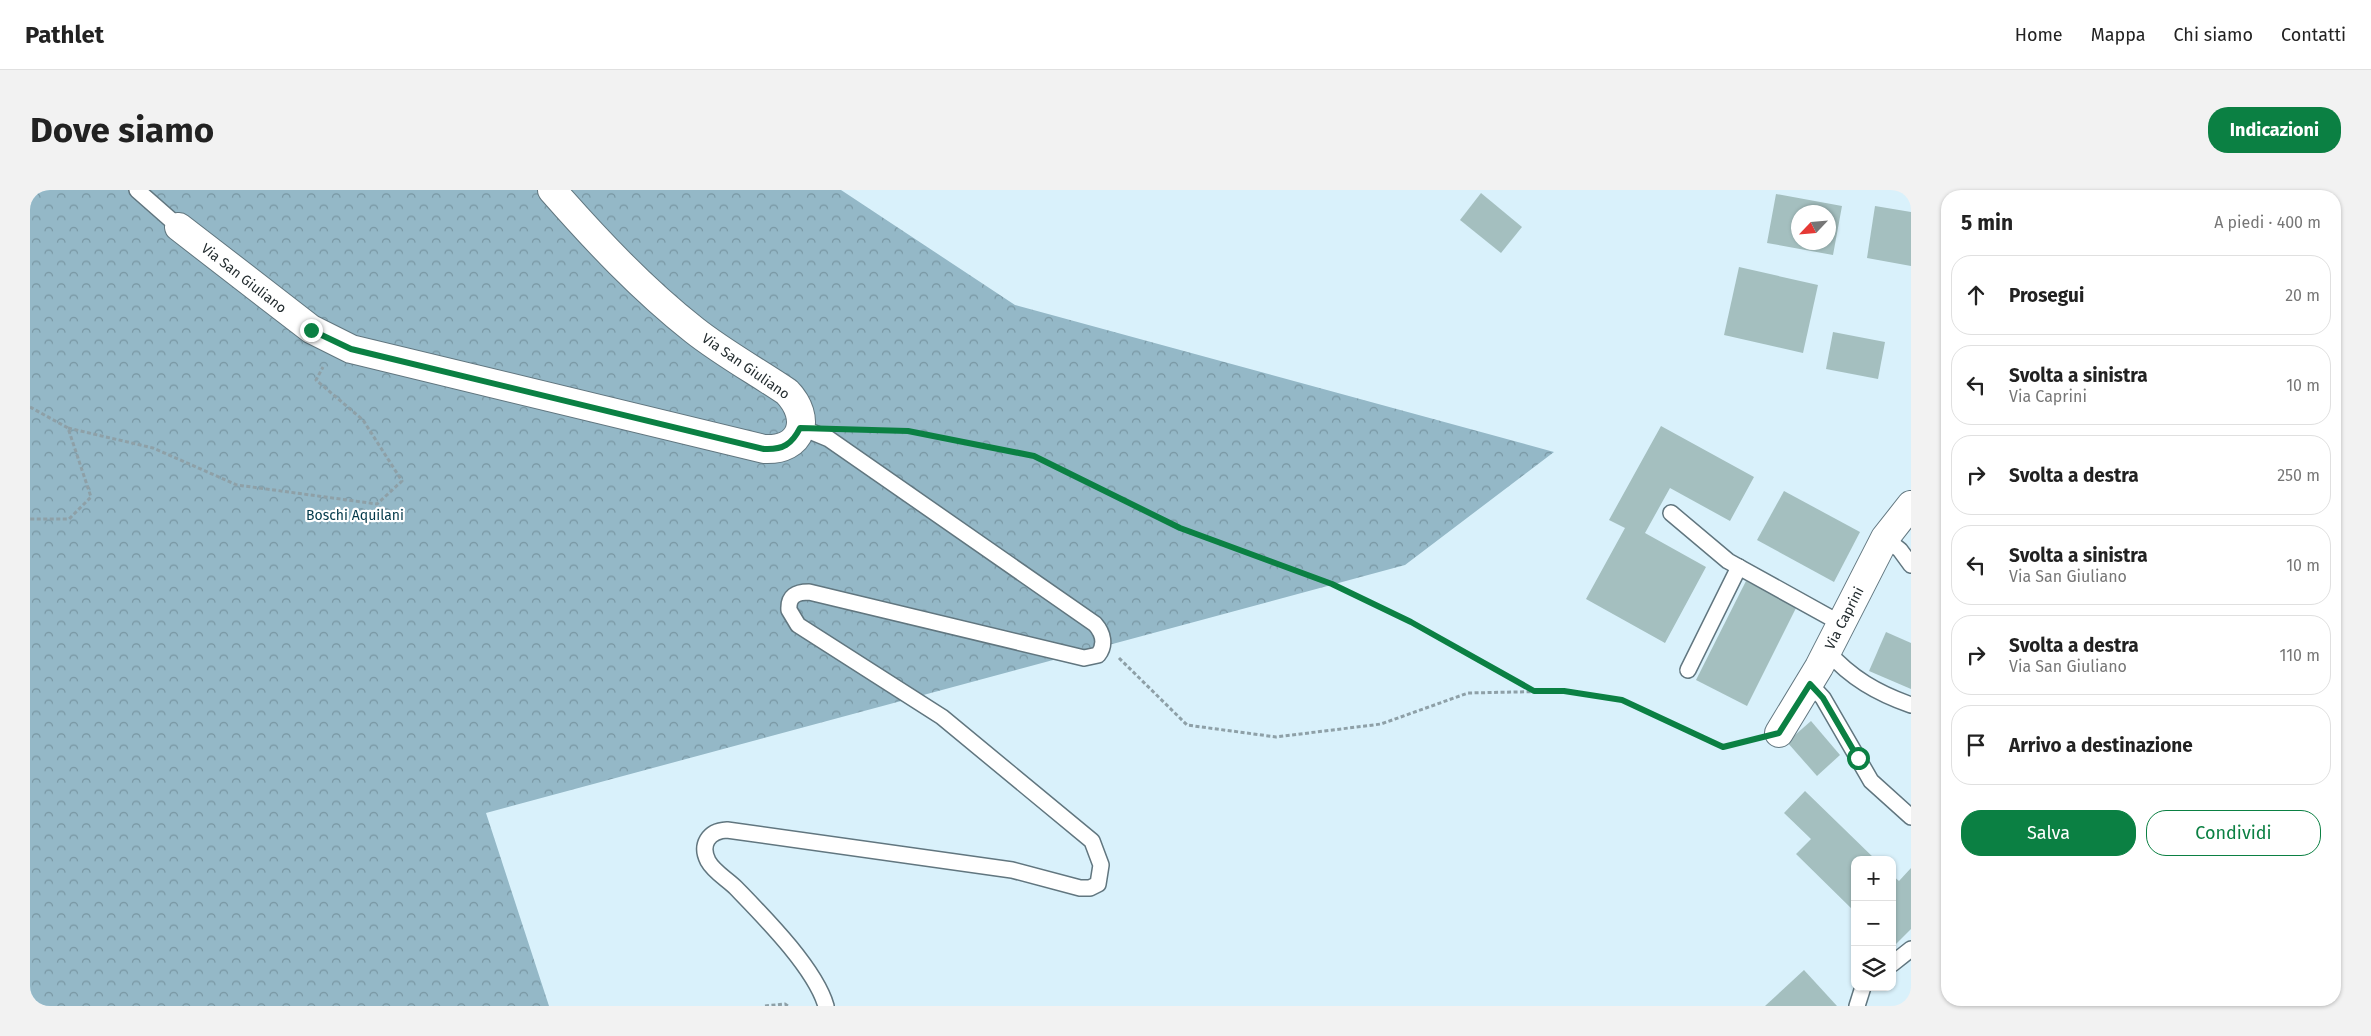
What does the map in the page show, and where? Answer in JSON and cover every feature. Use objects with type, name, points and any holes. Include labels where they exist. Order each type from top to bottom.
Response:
[{"type":"street","name":"Via San Giuliano","points":[[179,227],[286,312],[336,344],[764,449],[775,450],[788,445],[800,428],[802,416],[800,408],[787,392],[726,353],[667,307],[595,239],[552,190]]},
{"type":"street","name":"Via Caprini","points":[[1779,733],[1810,684],[1885,538],[1911,505]]},
{"type":"lane","points":[[137,190],[179,227]]},
{"type":"lane","points":[[800,428],[829,439],[1095,624],[1101,632],[1103,642],[1098,655],[1084,658],[809,592],[797,593],[791,598],[789,610],[798,625],[942,717],[1092,840],[1101,865],[1098,884],[1086,889],[1012,870],[727,830],[713,833],[705,845],[705,854],[710,864],[775,928],[814,981],[826,1006]]},
{"type":"lane","points":[[1672,513],[1739,568],[1840,623]]},
{"type":"lane","points":[[1885,538],[1900,550],[1911,564]]},
{"type":"lane","points":[[1688,670],[1739,568]]},
{"type":"lane","points":[[1827,651],[1858,681],[1888,697],[1911,705]]},
{"type":"lane","points":[[1810,684],[1823,698],[1871,780],[1911,817]]},
{"type":"lane","points":[[1896,961],[1911,949]]},
{"type":"lane","points":[[1857,1006],[1862,991]]},
{"type":"path","points":[[30,407],[68,428],[153,448],[236,485],[377,504],[402,481],[362,420],[316,380],[336,344]]},
{"type":"path","points":[[30,519],[70,519],[91,497],[68,428]]},
{"type":"path","points":[[849,429],[908,431],[1034,456],[1180,528],[1332,584],[1402,617],[1534,691]]},
{"type":"path","points":[[1103,642],[1187,725],[1276,737],[1381,724],[1468,693],[1534,691],[1564,691],[1622,700],[1723,747],[1779,733]]},
{"type":"path","points":[[765,1006],[785,1004],[788,1006]]},
{"type":"green space","name":"Boschi Aquilani","points":[[30,190],[841,190],[1015,305],[1554,452],[1405,565],[486,813],[549,1006],[30,1006]]},
{"type":"building","points":[[1481,193],[1522,227],[1501,253],[1460,220]]},
{"type":"building","points":[[1776,194],[1842,206],[1836,239],[1836,205],[1791,205],[1791,247],[1767,243]]},
{"type":"building","points":[[1875,206],[1911,212],[1911,266],[1867,258]]},
{"type":"building","points":[[1806,250],[1834,250],[1833,255]]},
{"type":"building","points":[[1739,267],[1818,285],[1803,353],[1724,335]]},
{"type":"building","points":[[1833,332],[1885,342],[1878,379],[1826,369]]},
{"type":"building","points":[[1661,426],[1754,477],[1730,521],[1670,488],[1645,533],[1706,567],[1665,643],[1586,599],[1625,528],[1609,520]]},
{"type":"building","points":[[1784,491],[1860,532],[1834,582],[1757,540]]},
{"type":"building","points":[[1746,581],[1797,606],[1747,706],[1696,680]]},
{"type":"building","points":[[1886,632],[1911,643],[1911,689],[1869,671]]},
{"type":"building","points":[[1811,721],[1840,755],[1817,776],[1787,742]]},
{"type":"building","points":[[1805,791],[1872,856],[1851,856],[1851,908],[1796,854],[1811,839],[1784,813]]},
{"type":"building","points":[[1911,868],[1911,929],[1896,944],[1896,878],[1899,881]]},
{"type":"building","points":[[1804,970],[1837,1006],[1765,1006]]},
{"type":"route","points":[[311,330],[336,344],[351,349],[764,449],[775,450],[788,445],[795,438],[800,428],[908,431],[1034,456],[1180,528],[1332,584],[1411,622],[1534,691],[1564,691],[1622,700],[1723,747],[1779,733],[1810,684],[1819,691],[1858,758]]}]
